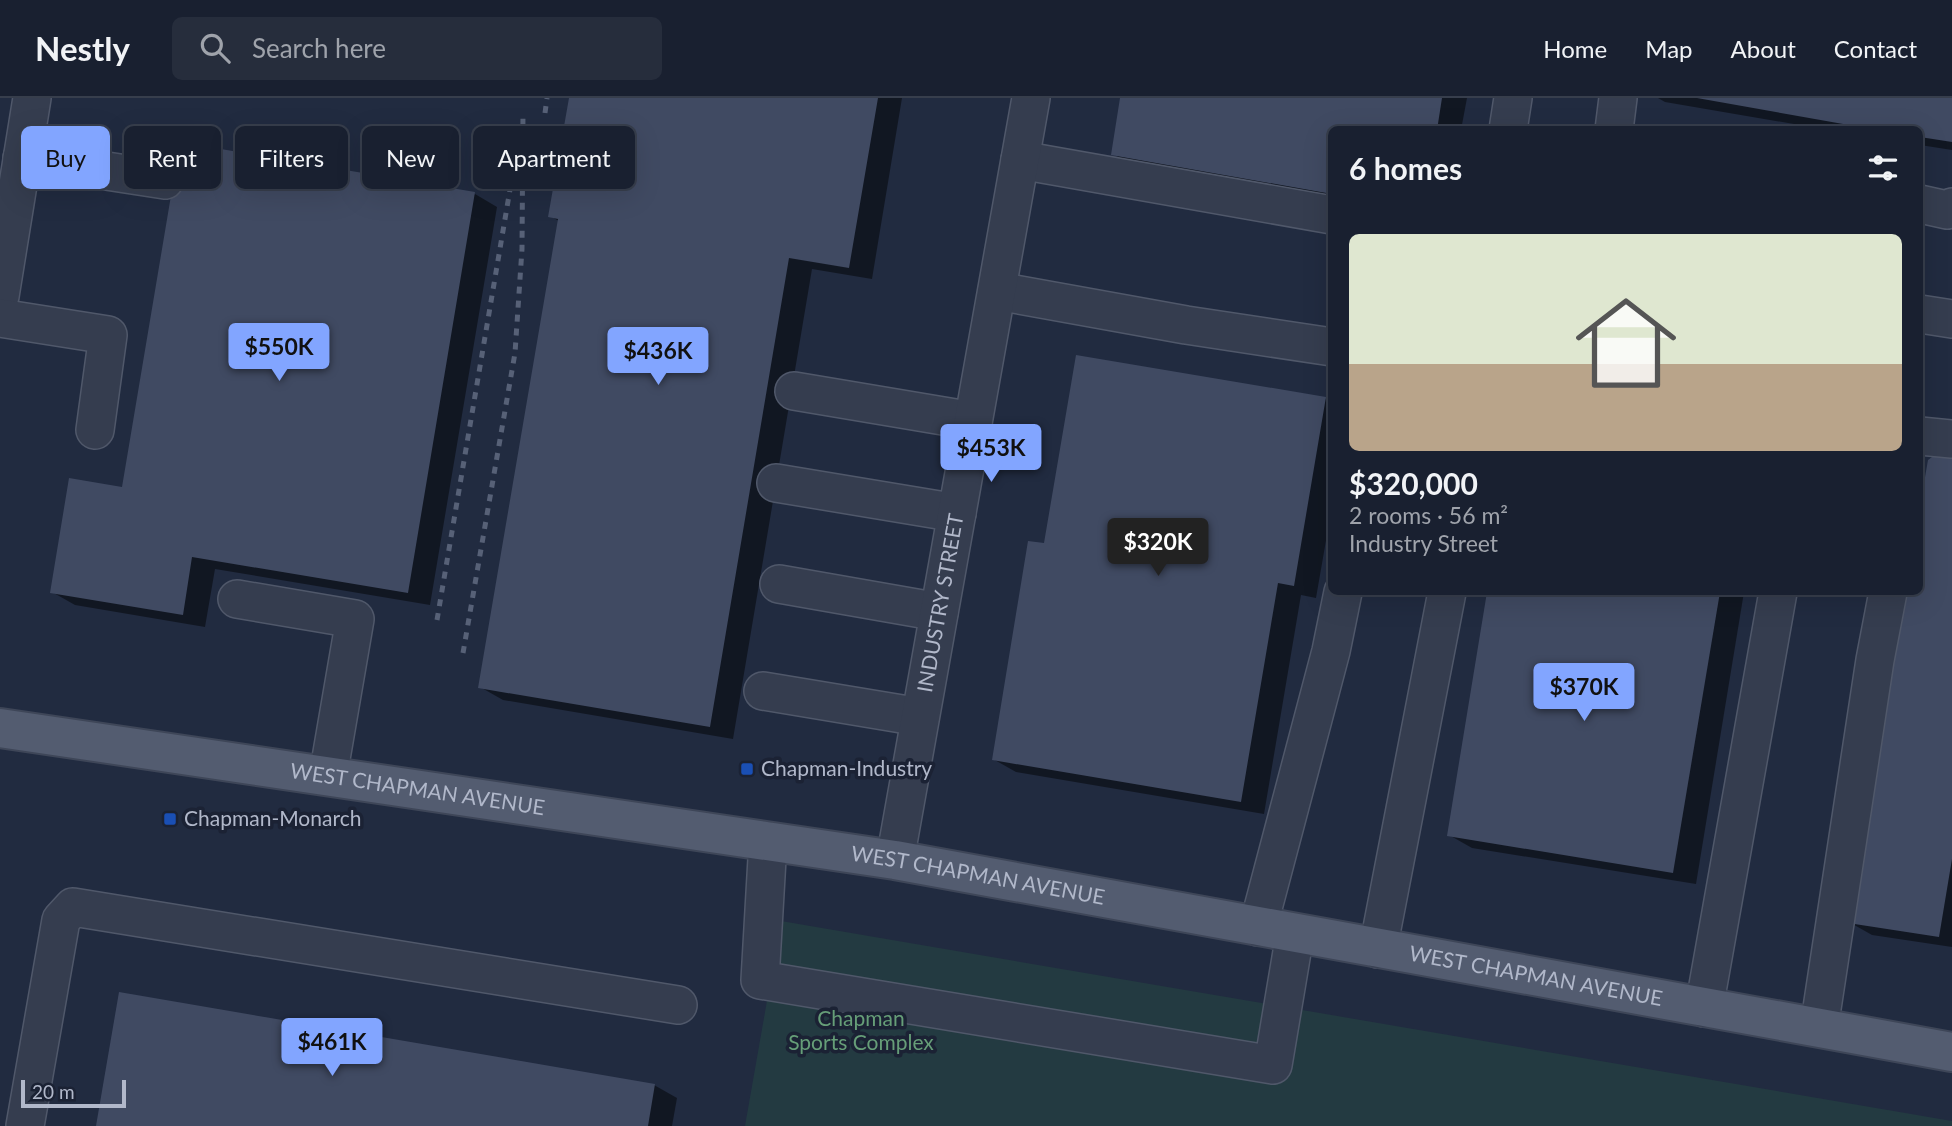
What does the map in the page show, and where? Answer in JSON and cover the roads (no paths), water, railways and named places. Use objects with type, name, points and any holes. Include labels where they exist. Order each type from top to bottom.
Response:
[{"type":"main road","name":"WEST CHAPMAN AVENUE","points":[[0,727],[895,860],[1952,1052]]},
{"type":"street","points":[[27,126],[32,98]]},
{"type":"street","name":"INDUSTRY STREET","points":[[895,860],[1031,98]]},
{"type":"street","points":[[1508,126],[1513,98]]},
{"type":"street","points":[[1614,126],[1618,98]]},
{"type":"street","points":[[1020,160],[1328,214]]},
{"type":"street","points":[[0,296],[5,234],[21,162]]},
{"type":"street","points":[[1923,205],[1947,209],[1952,207]]},
{"type":"street","points":[[997,291],[1186,325],[1328,346]]},
{"type":"street","points":[[1923,314],[1952,319]]},
{"type":"street","points":[[0,318],[108,335],[95,430]]},
{"type":"street","points":[[794,391],[973,421]]},
{"type":"street","points":[[1923,436],[1952,439]]},
{"type":"street","points":[[776,483],[957,513]]},
{"type":"street","points":[[779,584],[939,612]]},
{"type":"street","points":[[1258,927],[1331,651],[1342,595]]},
{"type":"street","points":[[1378,949],[1446,595]]},
{"type":"street","points":[[1704,1007],[1777,595]]},
{"type":"street","points":[[1819,1028],[1875,660],[1887,595]]},
{"type":"street","points":[[237,599],[355,620],[328,776]]},
{"type":"street","points":[[763,691],[920,717]]},
{"type":"street","points":[[768,841],[760,980],[1273,1065],[1295,934]]},
{"type":"street","points":[[25,1126],[61,920],[73,907],[678,1005]]},
{"type":"railway","points":[[545,113],[547,98]]},
{"type":"railway","points":[[463,653],[515,353],[522,249],[523,112]]},
{"type":"railway","points":[[437,620],[510,189]]},
{"type":"place","name":"Chapman-Industry","points":[[747,769]]},
{"type":"place","name":"Chapman-Monarch","points":[[170,819]]},
{"type":"park label","name":"Chapman Sports Complex","points":[[861,1031]]}]
